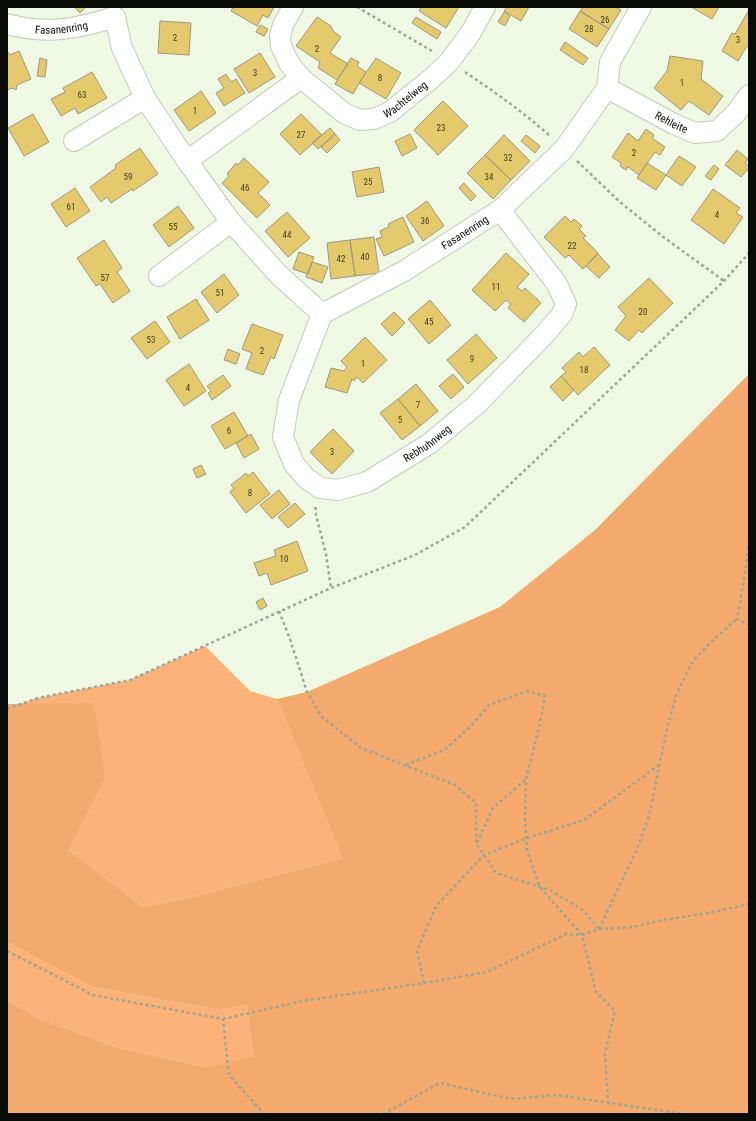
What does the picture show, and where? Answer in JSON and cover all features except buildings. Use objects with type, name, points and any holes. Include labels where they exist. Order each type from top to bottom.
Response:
[{"type":"street","name":"Wachtelweg","points":[[293,7],[283,25],[280,36],[281,46],[289,63],[301,78],[344,113],[360,120],[374,119],[390,112],[432,78],[449,62],[470,34],[485,7]]},
{"type":"street","name":"Fasanenring","points":[[7,24],[17,27],[50,30],[82,27],[118,12],[122,48],[146,98],[187,161],[231,222],[279,275],[322,314],[404,271],[500,210],[564,149],[607,88],[610,62],[641,7]]},
{"type":"street","points":[[187,161],[301,78]]},
{"type":"street","name":"Rehleite","points":[[607,88],[674,124],[695,133],[717,131],[736,113],[749,94]]},
{"type":"street","points":[[74,141],[146,98]]},
{"type":"street","name":"Rebhuhnweg","points":[[322,314],[289,400],[283,437],[294,464],[306,478],[320,488],[338,490],[367,482],[429,444],[477,404],[545,334],[562,314],[566,304],[557,284],[500,210]]},
{"type":"street","points":[[159,276],[231,222]]},
{"type":"path","points":[[7,709],[38,698],[130,680],[331,588],[415,554],[465,527],[724,281],[749,253]]},
{"type":"path","points":[[315,511],[326,554],[331,588]]},
{"type":"path","points":[[599,929],[637,849],[649,816],[676,693],[692,661],[736,619],[745,574],[749,541]]},
{"type":"path","points":[[279,611],[290,639],[307,692],[321,716],[361,748],[455,785],[476,803],[476,843],[496,873],[550,890],[584,911],[599,929]]},
{"type":"path","points":[[736,619],[749,625]]},
{"type":"path","points":[[406,765],[444,750],[470,727],[489,705],[528,691],[545,696],[526,779],[526,838],[528,851],[540,887],[582,935],[596,992],[615,1011],[605,1054],[608,1103]]},
{"type":"path","points":[[424,983],[417,951],[436,906],[484,855],[526,838],[584,820],[659,765]]},
{"type":"path","points":[[476,843],[493,808],[526,779]]},
{"type":"path","points":[[7,951],[93,995],[223,1019],[303,1001],[487,972],[566,934],[582,935],[599,929],[633,927],[749,904]]},
{"type":"path","points":[[223,1019],[229,1075],[264,1114]]},
{"type":"path","points":[[383,1114],[440,1083],[511,1099],[557,1095],[683,1114]]},
{"type":"shaded area","points":[[749,374],[749,1114],[7,1114],[7,1000],[40,1019],[119,1048],[206,1067],[253,1057],[247,1005],[219,1010],[92,987],[7,942],[7,704],[94,703],[105,779],[69,850],[143,907],[197,896],[342,858],[277,699],[307,692],[500,607],[595,530]]},
{"type":"shaded area","points":[[205,646],[250,691],[277,699],[342,858],[197,896],[143,907],[69,850],[105,779],[20,704],[38,698],[130,680]]},
{"type":"shaded area","points":[[7,942],[92,987],[219,1010],[247,1005],[253,1058],[206,1067],[119,1048],[40,1019],[7,1000]]}]
